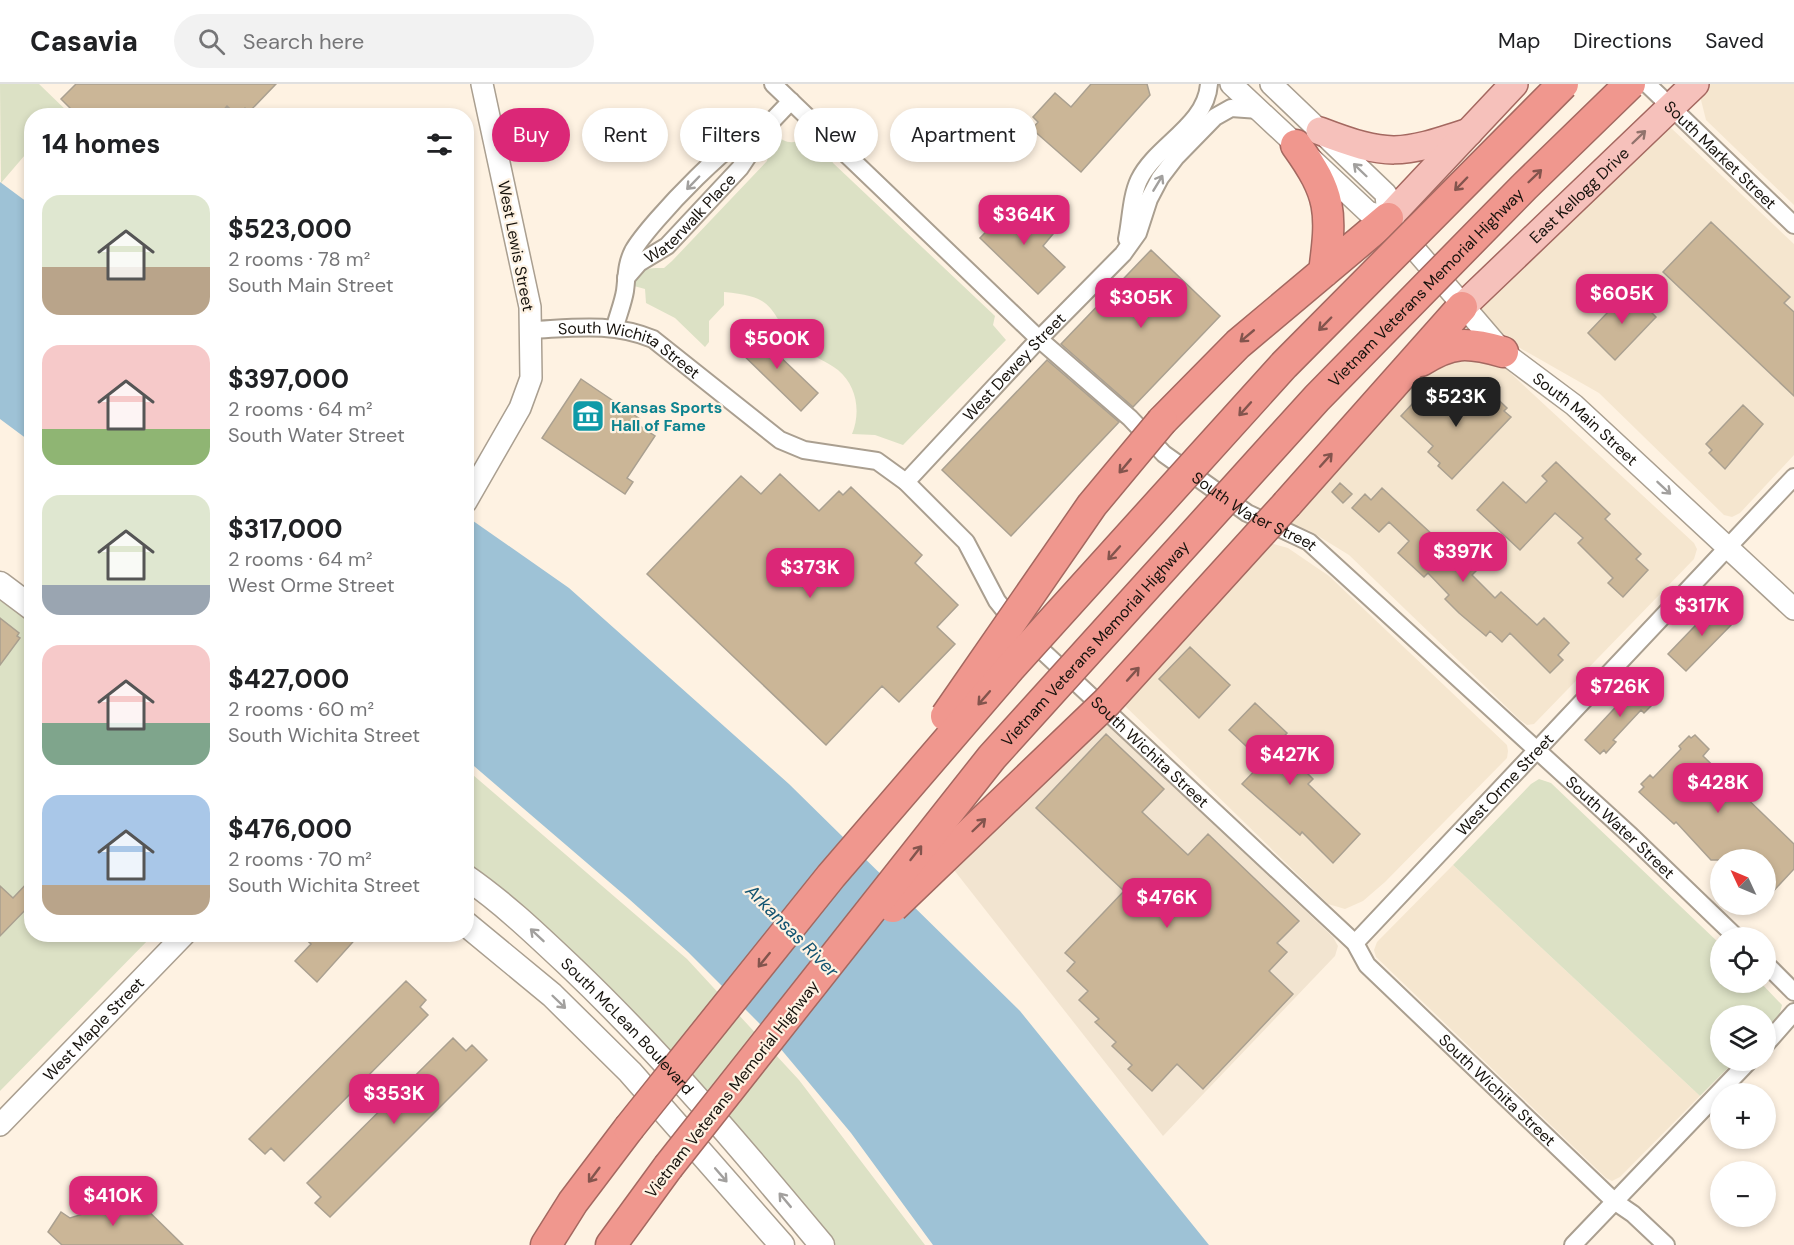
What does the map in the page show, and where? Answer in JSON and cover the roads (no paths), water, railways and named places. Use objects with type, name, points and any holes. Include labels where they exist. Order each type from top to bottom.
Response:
[{"type":"highway","points":[[546,1245],[573,1202],[629,1128],[831,876],[1010,668],[1284,365],[1563,84]]},
{"type":"highway","name":"Vietnam Veterans Memorial Highway","points":[[611,1245],[668,1167],[992,758],[1317,398],[1524,187],[1630,84]]},
{"type":"highway","points":[[1308,138],[1316,172],[1325,193],[1331,223],[1324,272]]},
{"type":"highway","points":[[831,876],[1092,505],[1162,421],[1238,344],[1388,218]]},
{"type":"highway","points":[[816,982],[1107,702],[1462,307]]},
{"type":"highway","points":[[1406,371],[1439,350],[1459,344],[1503,352]]},
{"type":"main road","points":[[1388,218],[1473,131],[1514,84]]},
{"type":"main road","name":"East Kellogg Drive","points":[[1462,307],[1695,84]]},
{"type":"main road","points":[[1308,138],[1394,152],[1418,149],[1473,131]]},
{"type":"main road","points":[[0,584],[24,602]]},
{"type":"main road","name":"South McLean Boulevard","points":[[474,883],[533,931],[647,1043],[735,1140],[822,1245]]},
{"type":"main road","name":"South McLean Boulevard","points":[[474,931],[552,995],[630,1072],[782,1245]]},
{"type":"street","name":"West Lewis Street","points":[[474,489],[520,408],[531,378],[530,307],[482,84]]},
{"type":"street","name":"South Water Street","points":[[773,84],[1039,339],[1130,418],[1164,454],[1202,484],[1247,513],[1309,542],[1631,836],[1726,927]]},
{"type":"street","points":[[1123,254],[1139,180],[1201,108],[1209,84]]},
{"type":"street","name":"South Main Street","points":[[1231,84],[1259,110],[1308,138],[1386,194],[1388,218],[1462,307],[1503,352],[1574,405],[1794,609]]},
{"type":"street","name":"South Market Street","points":[[1647,84],[1794,225]]},
{"type":"street","name":"South Main Street","points":[[1275,85],[1308,138]]},
{"type":"street","name":"Waterwalk Place","points":[[782,110],[791,101]]},
{"type":"street","name":"West Dewey Street","points":[[906,482],[1039,339],[1123,254],[1138,233],[1149,199],[1160,178],[1176,157],[1215,117],[1231,108],[1259,110]]},
{"type":"street","name":"Waterwalk Place","points":[[615,327],[625,292],[625,269],[644,234],[713,162]]},
{"type":"street","name":"Waterwalk Place","points":[[626,279],[639,263],[667,246],[744,162]]},
{"type":"street","name":"South Wichita Street","points":[[531,330],[615,327],[653,339],[780,440],[804,450],[877,461],[906,482],[966,542],[997,601],[1022,631],[1355,943],[1367,964],[1614,1201],[1666,1245]]},
{"type":"street","name":"West Orme Street","points":[[1355,943],[1794,477]]},
{"type":"street","name":"West Maple Street","points":[[0,1125],[177,942]]},
{"type":"street","points":[[1776,974],[1794,992]]},
{"type":"street","points":[[1776,1032],[1794,1011]]},
{"type":"street","points":[[1573,1245],[1739,1071]]},
{"type":"water","points":[[0,182],[24,200],[24,437],[0,419]]},
{"type":"water","name":"Arkansas River","points":[[474,522],[569,588],[789,784],[1020,1011],[1209,1245],[933,1245],[851,1133],[759,1023],[688,952],[474,766]]},
{"type":"place","name":"Kansas Sports Hall of Fame","points":[[588,416]]}]
